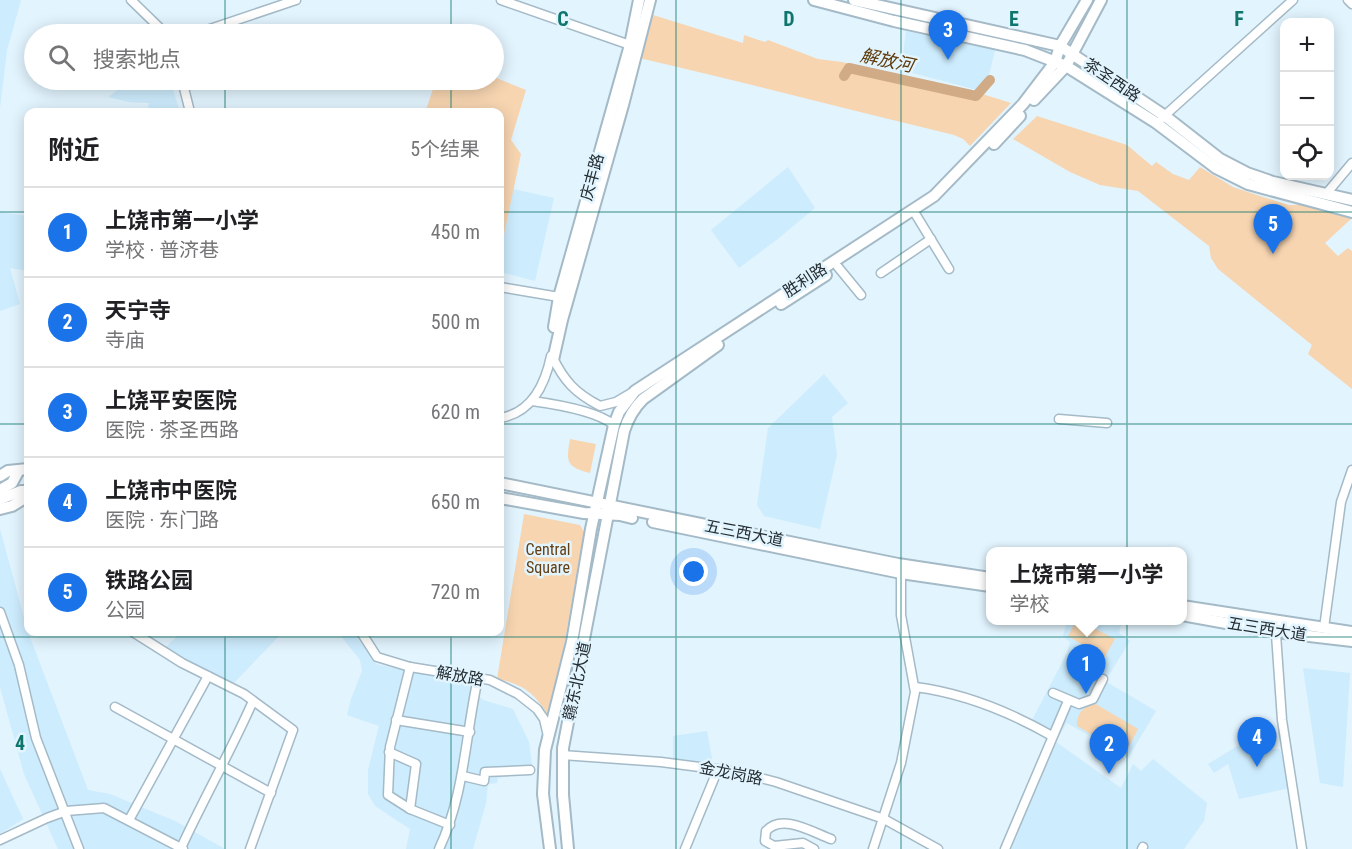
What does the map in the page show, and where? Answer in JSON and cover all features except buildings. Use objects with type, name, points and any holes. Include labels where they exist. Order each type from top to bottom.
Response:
[{"type":"main road","name":"庆丰路","points":[[552,358],[559,297],[630,45],[639,0]]},
{"type":"main road","points":[[552,358],[650,0]]},
{"type":"main road","name":"茶圣西路","points":[[814,0],[883,19],[1025,50],[1061,64],[1155,122],[1216,168],[1248,184],[1352,212]]},
{"type":"main road","name":"茶圣西路","points":[[854,0],[1060,46],[1165,116],[1220,159],[1247,173],[1273,182],[1352,200]]},
{"type":"main road","points":[[1061,64],[1060,46],[1087,0]]},
{"type":"main road","points":[[1061,64],[1072,53],[1101,0]]},
{"type":"main road","name":"胜利路","points":[[608,510],[624,431],[636,406],[651,392],[735,333],[942,197],[976,163],[1061,64]]},
{"type":"main road","name":"胜利路","points":[[550,849],[543,772],[548,736],[572,642],[595,508],[614,425],[620,412],[635,391],[934,196],[1061,64]]},
{"type":"main road","points":[[0,476],[8,471],[24,469]]},
{"type":"main road","points":[[0,499],[24,469]]},
{"type":"main road","name":"五三西大道","points":[[504,484],[595,508]]},
{"type":"main road","points":[[6,491],[24,491]]},
{"type":"main road","points":[[0,509],[12,506],[24,498]]},
{"type":"main road","name":"五三西大道","points":[[504,498],[608,510],[898,564],[986,577]]},
{"type":"main road","name":"五三西大道","points":[[608,510],[620,515],[902,573],[986,585]]},
{"type":"main road","name":"赣东北大道","points":[[568,849],[564,825],[568,755],[608,510]]},
{"type":"main road","name":"五三西大道","points":[[1187,607],[1352,642]]},
{"type":"main road","name":"五三西大道","points":[[1187,616],[1352,632]]},
{"type":"street","points":[[131,0],[156,24]]},
{"type":"street","points":[[267,0],[273,9]]},
{"type":"street","points":[[226,24],[297,0]]},
{"type":"street","points":[[501,0],[630,45]]},
{"type":"street","points":[[1155,122],[1165,116],[1182,97],[1293,0]]},
{"type":"street","points":[[1348,0],[1352,4]]},
{"type":"street","points":[[184,90],[189,108]]},
{"type":"street","points":[[1326,194],[1352,163]]},
{"type":"street","points":[[916,215],[950,269]]},
{"type":"street","points":[[881,273],[931,239]]},
{"type":"street","points":[[838,267],[861,295]]},
{"type":"street","points":[[504,288],[559,297]]},
{"type":"street","points":[[552,358],[560,375],[571,387],[586,399],[600,405],[616,402],[635,391]]},
{"type":"street","points":[[504,417],[516,414],[532,400],[544,381],[552,358]]},
{"type":"street","points":[[532,400],[561,405],[607,419],[614,425]]},
{"type":"street","points":[[1059,418],[1107,423]]},
{"type":"street","points":[[1324,628],[1341,502],[1352,470]]},
{"type":"street","points":[[873,849],[901,763],[915,687],[901,615],[902,573]]},
{"type":"street","points":[[0,612],[19,665],[36,738],[79,849]]},
{"type":"street","points":[[1275,626],[1282,720],[1302,849]]},
{"type":"street","points":[[139,636],[182,663],[244,694],[293,730],[250,849]]},
{"type":"street","name":"解放路","points":[[364,636],[377,657],[410,667],[478,678],[506,687],[537,709],[544,719],[548,736]]},
{"type":"street","points":[[410,667],[389,752],[388,795],[410,809],[450,825]]},
{"type":"street","points":[[129,820],[208,676]]},
{"type":"street","points":[[439,849],[450,825],[463,776],[478,678]]},
{"type":"street","points":[[1053,693],[1079,704],[1093,699],[1103,680]]},
{"type":"street","points":[[915,687],[946,692],[969,699],[1013,716],[1052,736]]},
{"type":"street","points":[[0,840],[66,811],[104,808],[182,848],[253,701]]},
{"type":"street","points":[[1005,849],[1068,701]]},
{"type":"street","points":[[115,707],[272,793]]},
{"type":"street","points":[[396,720],[470,732]]},
{"type":"street","points":[[389,752],[416,764],[410,809]]},
{"type":"street","name":"金龙岗路","points":[[568,755],[718,769],[776,782],[884,819],[939,849]]},
{"type":"street","points":[[685,849],[718,769]]},
{"type":"street","points":[[463,776],[484,781],[485,772],[530,770]]},
{"type":"street","points":[[814,849],[803,843],[769,845],[765,841],[766,831],[775,824],[787,823],[831,839]]},
{"type":"shaded area","points":[[0,0],[21,0],[7,50],[0,108]]},
{"type":"shaded area","points":[[906,31],[995,50],[985,92],[901,70]]},
{"type":"shaded area","points":[[118,90],[173,90],[179,108],[148,108],[149,103],[129,102],[108,97]]},
{"type":"shaded area","points":[[788,167],[815,208],[739,268],[711,230]]},
{"type":"shaded area","points":[[513,189],[554,198],[535,281],[504,273],[504,234]]},
{"type":"shaded area","points":[[0,212],[24,215],[24,270],[10,268],[20,304],[0,311]]},
{"type":"shaded area","points":[[824,374],[848,403],[832,417],[837,455],[820,529],[764,516],[757,505],[768,428]]},
{"type":"shaded area","points":[[0,529],[24,617],[24,636],[30,636],[88,790],[110,794],[175,821],[225,849],[58,849],[24,774],[0,687]]},
{"type":"shaded area","points":[[1066,625],[1121,625],[1119,633],[1130,641],[1105,681],[1156,711],[1128,758],[1067,723],[1058,737],[1031,722],[1067,653],[1070,642],[1063,636]]},
{"type":"shaded area","points":[[178,636],[279,636],[230,687],[162,650]]},
{"type":"shaded area","points":[[341,636],[357,636],[376,664],[466,683],[483,700],[513,709],[529,742],[533,773],[498,778],[497,783],[488,784],[486,803],[473,849],[406,849],[410,829],[375,806],[368,794],[368,770],[379,726],[347,715],[362,671],[360,660]]},
{"type":"shaded area","points":[[1303,668],[1350,673],[1343,787],[1320,783]]},
{"type":"shaded area","points":[[707,731],[713,765],[673,761],[673,736]]},
{"type":"shaded area","points":[[1257,734],[1261,749],[1280,749],[1290,788],[1239,799],[1228,764],[1214,773],[1208,764]]},
{"type":"shaded area","points":[[1056,742],[1121,788],[1133,764],[1141,771],[1153,759],[1207,803],[1204,821],[1184,849],[1011,849]]},
{"type":"shaded area","points":[[0,769],[23,819],[0,834]]},
{"type":"green space","points":[[650,14],[743,43],[744,35],[765,42],[768,40],[818,59],[842,62],[979,93],[1011,103],[970,146],[963,139],[954,135],[639,58]]},
{"type":"green space","points":[[504,81],[526,90],[511,140],[521,154],[504,234],[504,108],[427,107],[433,90],[504,90]]},
{"type":"green space","points":[[1037,116],[1127,145],[1152,166],[1156,162],[1173,174],[1189,180],[1200,167],[1233,187],[1289,205],[1304,205],[1352,218],[1325,243],[1338,256],[1348,248],[1352,251],[1352,389],[1308,354],[1312,345],[1218,269],[1211,258],[1209,246],[1138,191],[1100,185],[1070,172],[1013,139]]},
{"type":"green space","points":[[570,439],[596,444],[590,473],[572,466],[568,458]]},
{"type":"green space","name":"Central Square","points":[[524,514],[580,525],[584,532],[551,720],[530,692],[516,684],[497,679]]},
{"type":"green space","points":[[1074,625],[1088,625],[1115,639],[1104,658],[1068,636]]},
{"type":"green space","points":[[1094,703],[1138,729],[1125,754],[1077,726],[1081,712]]},
{"type":"waterway","name":"解放河","points":[[844,76],[849,68],[976,96],[990,80]]},
{"type":"place","name":"上饶平安医院","points":[[948,60]]},
{"type":"place","name":"铁路公园","points":[[1273,254]]},
{"type":"place","name":"上饶市第一小学","points":[[1086,694]]},
{"type":"place","name":"上饶市中医院","points":[[1257,767]]},
{"type":"place","name":"天宁寺","points":[[1109,774]]}]
